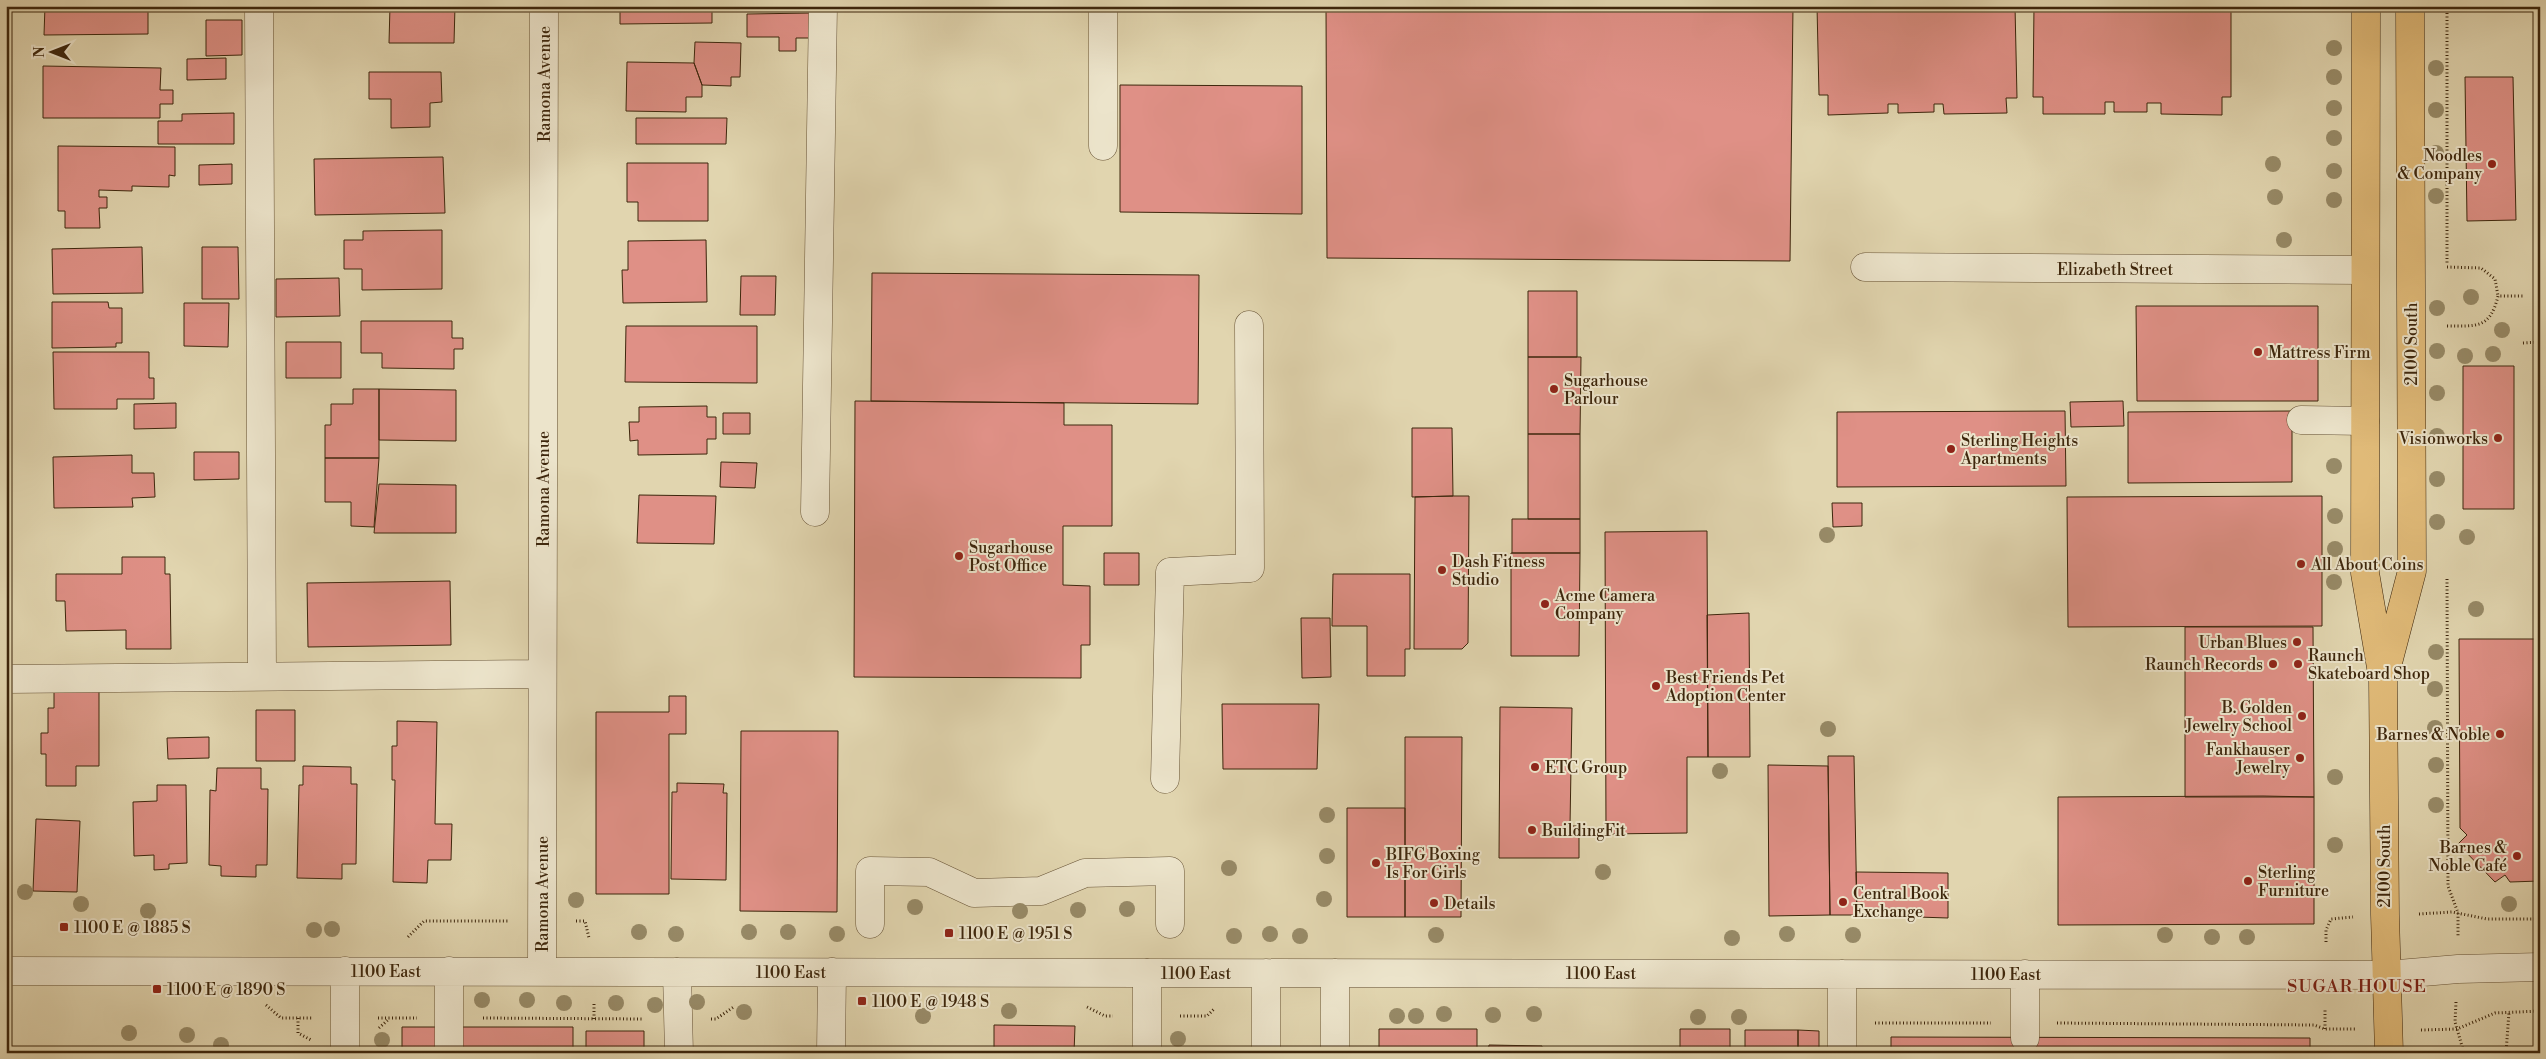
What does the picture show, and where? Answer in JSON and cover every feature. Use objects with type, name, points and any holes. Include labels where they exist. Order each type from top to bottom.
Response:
[{"type":"main road","name":"2100 South","points":[[2366,6],[2365,573],[2383,679],[2386,975],[2389,1053]]},
{"type":"main road","name":"2100 South","points":[[2383,679],[2412,571],[2405,8]]},
{"type":"street","points":[[259,6],[262,675]]},
{"type":"street","name":"Ramona Avenue","points":[[542,972],[544,6]]},
{"type":"street","points":[[816,512],[823,6]]},
{"type":"street","points":[[1103,146],[1104,6]]},
{"type":"street","name":"Elizabeth Street","points":[[1865,267],[2365,270]]},
{"type":"street","points":[[1165,779],[1170,572],[1250,568],[1249,325]]},
{"type":"street","points":[[2301,420],[2365,421]]},
{"type":"street","points":[[6,679],[262,675],[542,674]]},
{"type":"street","points":[[870,924],[870,871],[929,872],[974,894],[1041,891],[1086,873],[1170,871],[1170,924]]},
{"type":"street","name":"1100 East","points":[[6,971],[2386,975],[2458,969],[2540,966]]},
{"type":"street","points":[[345,972],[345,1053]]},
{"type":"street","points":[[449,972],[450,1053]]},
{"type":"street","points":[[677,972],[679,1053]]},
{"type":"street","points":[[831,1053],[832,972]]},
{"type":"street","points":[[1147,973],[1147,1053]]},
{"type":"street","points":[[1266,973],[1266,1053]]},
{"type":"street","points":[[1335,973],[1335,1053]]},
{"type":"street","points":[[1842,974],[1842,1053]]},
{"type":"street","points":[[2025,974],[2025,1030]]},
{"type":"path","points":[[2446,36],[2447,6]]},
{"type":"path","points":[[2447,267],[2481,268],[2495,279],[2498,296],[2494,314],[2479,326],[2447,326]]},
{"type":"path","points":[[2498,296],[2523,296]]},
{"type":"path","points":[[2523,343],[2540,342]]},
{"type":"path","points":[[2446,594],[2448,886],[2458,912],[2458,919]]},
{"type":"path","points":[[2452,912],[2487,919],[2540,919]]},
{"type":"path","points":[[2326,937],[2331,919],[2341,918]]},
{"type":"path","points":[[424,921],[511,921]]},
{"type":"path","points":[[585,921],[590,940]]},
{"type":"path","points":[[2442,1030],[2456,1030],[2495,1013],[2540,1011]]},
{"type":"path","points":[[2506,1053],[2509,1012]]},
{"type":"path","points":[[1174,1016],[1207,1016]]},
{"type":"path","points":[[280,1018],[314,1018]]},
{"type":"path","points":[[298,1018],[298,1033]]},
{"type":"path","points":[[376,1018],[423,1018]]},
{"type":"path","points":[[479,1018],[648,1019]]},
{"type":"path","points":[[2325,1018],[2325,1029]]},
{"type":"path","points":[[2455,1022],[2464,1053]]},
{"type":"path","points":[[1889,1023],[2025,1030],[2314,1025],[2325,1029],[2333,1028]]},
{"type":"building","points":[[45,6],[148,6],[148,34],[44,35]]},
{"type":"building","points":[[390,6],[455,6],[454,43],[389,43]]},
{"type":"building","points":[[620,6],[712,6],[712,23],[620,24]]},
{"type":"building","points":[[1326,6],[1793,6],[1790,261],[1327,258]]},
{"type":"building","points":[[1817,6],[2015,6],[2017,98],[2006,98],[2007,113],[1944,114],[1943,104],[1934,104],[1934,112],[1898,113],[1898,104],[1888,104],[1888,113],[1828,115],[1828,95],[1819,95]]},
{"type":"building","points":[[2034,6],[2231,6],[2231,97],[2222,97],[2222,115],[2161,114],[2161,103],[2147,103],[2147,112],[2114,112],[2114,102],[2105,102],[2105,114],[2043,114],[2043,97],[2033,97]]},
{"type":"building","points":[[812,13],[812,38],[796,38],[796,51],[779,51],[779,37],[747,37],[747,14]]},
{"type":"building","points":[[206,20],[242,20],[242,55],[206,56]]},
{"type":"building","points":[[695,42],[741,43],[740,77],[731,77],[731,86],[702,85],[694,63]]},
{"type":"building","points":[[226,58],[226,79],[187,80],[187,59]]},
{"type":"building","points":[[627,62],[694,63],[702,85],[702,97],[686,97],[686,112],[626,111]]},
{"type":"building","points":[[43,66],[161,68],[160,90],[173,90],[173,104],[160,104],[160,118],[43,118]]},
{"type":"building","points":[[369,72],[441,72],[442,102],[430,103],[430,127],[391,128],[391,99],[369,99]]},
{"type":"building","points":[[2465,77],[2513,77],[2516,220],[2467,221]]},
{"type":"building","points":[[1120,85],[1302,86],[1302,214],[1120,212]]},
{"type":"building","points":[[234,113],[234,144],[158,144],[158,121],[182,121],[182,114]]},
{"type":"building","points":[[636,118],[727,118],[726,144],[636,144]]},
{"type":"building","points":[[58,146],[175,147],[175,176],[169,175],[169,187],[132,186],[132,191],[99,190],[99,197],[107,197],[107,208],[99,208],[100,228],[65,228],[65,211],[58,211]]},
{"type":"building","points":[[443,157],[445,213],[315,215],[314,159]]},
{"type":"building","points":[[627,163],[708,163],[708,221],[638,221],[638,202],[627,202]]},
{"type":"building","points":[[232,164],[232,184],[199,185],[199,165]]},
{"type":"building","points":[[442,230],[442,289],[362,290],[362,269],[344,269],[344,240],[363,240],[363,231]]},
{"type":"building","points":[[706,240],[707,302],[623,303],[622,270],[628,270],[628,241]]},
{"type":"building","points":[[142,247],[143,293],[53,294],[52,249]]},
{"type":"building","points":[[202,247],[238,247],[239,299],[202,299]]},
{"type":"building","points":[[872,273],[1199,275],[1198,404],[871,401]]},
{"type":"building","points":[[741,276],[776,276],[775,315],[740,315]]},
{"type":"building","points":[[339,278],[340,316],[276,317],[276,279]]},
{"type":"building","points":[[1528,291],[1577,291],[1577,357],[1528,357]]},
{"type":"building","points":[[52,302],[108,302],[109,308],[122,308],[122,343],[116,343],[116,347],[52,348]]},
{"type":"building","points":[[184,303],[229,303],[228,347],[184,346]]},
{"type":"building","points":[[2136,306],[2318,306],[2318,401],[2137,401]]},
{"type":"building","points":[[361,321],[452,321],[452,338],[463,338],[463,349],[454,349],[454,369],[382,368],[382,353],[361,353]]},
{"type":"building","points":[[626,326],[757,326],[757,383],[625,382]]},
{"type":"building","points":[[286,342],[341,342],[341,378],[286,378]]},
{"type":"building","points":[[53,352],[149,352],[149,378],[154,378],[154,399],[117,399],[117,409],[54,409]]},
{"type":"building","name":"Sugarhouse Parlour","points":[[1528,357],[1581,357],[1580,434],[1528,434]]},
{"type":"building","points":[[2463,366],[2514,366],[2514,509],[2463,509]]},
{"type":"building","points":[[353,389],[379,389],[379,458],[325,458],[325,425],[331,425],[331,404],[353,404]]},
{"type":"building","points":[[379,389],[456,390],[456,441],[379,440]]},
{"type":"building","name":"Sugarhouse Post Office","points":[[855,401],[1064,403],[1064,425],[1112,425],[1112,526],[1063,526],[1063,585],[1090,586],[1090,645],[1081,645],[1081,678],[854,677]]},
{"type":"building","points":[[2123,401],[2124,426],[2071,427],[2070,402]]},
{"type":"building","points":[[176,403],[176,428],[134,429],[134,404]]},
{"type":"building","points":[[707,406],[707,417],[716,417],[716,439],[707,439],[707,454],[638,455],[638,440],[630,441],[629,422],[639,422],[639,407]]},
{"type":"building","name":"Sterling Heights Apartments","points":[[2065,411],[2066,486],[1837,487],[1837,412]]},
{"type":"building","points":[[2292,411],[2292,482],[2128,483],[2128,412]]},
{"type":"building","points":[[723,413],[750,413],[750,434],[723,434]]},
{"type":"building","points":[[1412,428],[1452,428],[1453,496],[1412,497]]},
{"type":"building","points":[[1528,434],[1580,434],[1580,519],[1528,519]]},
{"type":"building","points":[[194,452],[239,452],[239,479],[194,480]]},
{"type":"building","points":[[132,455],[132,473],[154,473],[155,497],[132,498],[133,507],[54,508],[53,457]]},
{"type":"building","points":[[325,458],[379,458],[374,527],[351,526],[351,502],[325,502]]},
{"type":"building","points":[[721,462],[757,463],[755,488],[720,487]]},
{"type":"building","points":[[379,484],[456,485],[456,533],[374,533]]},
{"type":"building","points":[[639,495],[716,496],[714,544],[637,543]]},
{"type":"building","name":"Dash Fitness Studio","points":[[1469,496],[1468,643],[1462,649],[1414,649],[1415,497]]},
{"type":"building","points":[[2322,496],[2322,626],[2068,627],[2067,497]]},
{"type":"building","points":[[1832,503],[1862,503],[1862,526],[1833,527]]},
{"type":"building","points":[[1512,519],[1580,519],[1580,553],[1512,553]]},
{"type":"building","name":"Best Friends Pet Adoption Center","points":[[1707,531],[1708,757],[1687,757],[1687,833],[1606,834],[1605,532]]},
{"type":"building","points":[[1104,553],[1139,553],[1139,585],[1104,585]]},
{"type":"building","name":"Acme Camera Company","points":[[1511,553],[1580,553],[1579,656],[1511,656]]},
{"type":"building","points":[[122,557],[165,557],[165,574],[170,574],[171,649],[126,649],[126,630],[66,631],[65,601],[56,601],[56,574],[122,574]]},
{"type":"building","points":[[1333,574],[1410,574],[1410,649],[1405,649],[1405,676],[1367,676],[1367,626],[1332,626]]},
{"type":"building","points":[[450,581],[451,645],[308,647],[307,583]]},
{"type":"building","points":[[1749,613],[1750,757],[1708,757],[1707,615]]},
{"type":"building","points":[[1301,618],[1330,618],[1331,677],[1302,678]]},
{"type":"building","points":[[2185,627],[2313,627],[2314,797],[2185,797]]},
{"type":"building","name":"Barnes & Noble","points":[[2459,639],[2540,639],[2540,881],[2510,882],[2505,875],[2495,882],[2458,844],[2467,835],[2460,828]]},
{"type":"building","points":[[54,686],[99,686],[99,766],[76,766],[76,786],[46,786],[46,754],[41,754],[41,733],[48,733],[48,708],[54,708]]},
{"type":"building","points":[[669,696],[686,696],[686,734],[669,734],[669,894],[596,894],[596,712],[669,712]]},
{"type":"building","points":[[1222,704],[1319,704],[1317,769],[1223,769]]},
{"type":"building","name":"ETC Group","points":[[1500,707],[1572,708],[1570,826],[1579,826],[1579,858],[1499,858]]},
{"type":"building","points":[[256,710],[295,710],[295,761],[256,761]]},
{"type":"building","points":[[397,721],[437,722],[435,824],[452,824],[451,860],[428,860],[427,883],[393,882],[395,780],[392,780],[392,746],[397,746]]},
{"type":"building","points":[[741,731],[838,731],[837,912],[740,911]]},
{"type":"building","points":[[209,737],[209,758],[168,759],[167,738]]},
{"type":"building","points":[[1405,737],[1462,737],[1461,917],[1405,917]]},
{"type":"building","points":[[1828,756],[1854,756],[1857,915],[1830,915]]},
{"type":"building","points":[[1768,765],[1828,766],[1830,915],[1769,916]]},
{"type":"building","points":[[303,766],[351,767],[351,784],[357,784],[356,864],[342,864],[342,879],[297,878],[299,785],[303,785]]},
{"type":"building","points":[[217,768],[261,768],[261,789],[268,789],[267,865],[256,865],[256,877],[221,876],[221,866],[209,865],[210,790],[216,791]]},
{"type":"building","points":[[677,783],[724,784],[723,793],[727,793],[726,880],[671,879],[672,792],[677,792]]},
{"type":"building","points":[[157,785],[186,785],[187,863],[169,864],[169,869],[154,870],[154,855],[134,856],[133,802],[157,801]]},
{"type":"building","points":[[2058,797],[2314,797],[2314,924],[2058,925]]},
{"type":"building","name":"BIFG Boxing Is For Girls","points":[[1347,808],[1405,808],[1405,917],[1347,917]]},
{"type":"building","points":[[36,819],[80,821],[77,892],[33,891]]},
{"type":"building","points":[[1856,872],[1948,873],[1948,918],[1857,915]]},
{"type":"building","points":[[994,1025],[1075,1026],[1074,1053],[994,1053]]},
{"type":"building","points":[[402,1027],[573,1027],[573,1053],[402,1053]]},
{"type":"building","points":[[1379,1029],[1477,1029],[1477,1053],[1379,1053]]},
{"type":"building","points":[[1680,1029],[1730,1029],[1730,1053],[1680,1053]]},
{"type":"building","points":[[1745,1030],[1798,1030],[1798,1053],[1745,1053]]},
{"type":"building","points":[[1798,1030],[1819,1031],[1819,1053],[1798,1053]]},
{"type":"building","points":[[586,1031],[644,1031],[644,1053],[586,1053]]},
{"type":"building","points":[[1891,1037],[2310,1038],[2310,1053],[1891,1053]]},
{"type":"building","points":[[1489,1045],[1542,1046],[1542,1053],[1488,1053]]},
{"type":"building","points":[[1235,1051],[1360,1051],[1360,1053],[1235,1053]]},
{"type":"place","name":"Noodles & Company","points":[[2492,164]]},
{"type":"place","name":"Mattress Firm","points":[[2258,352]]},
{"type":"place","name":"Sugarhouse Parlour","points":[[1554,389]]},
{"type":"place","name":"Visionworks","points":[[2498,438]]},
{"type":"place","name":"Sterling Heights Apartments","points":[[1951,449]]},
{"type":"place","name":"Sugarhouse Post Office","points":[[959,556]]},
{"type":"place","name":"All About Coins","points":[[2301,564]]},
{"type":"place","name":"Dash Fitness Studio","points":[[1442,570]]},
{"type":"place","name":"Acme Camera Company","points":[[1545,604]]},
{"type":"place","name":"Urban Blues","points":[[2297,642]]},
{"type":"place","name":"Raunch Records","points":[[2273,664]]},
{"type":"place","name":"Raunch Skateboard Shop","points":[[2298,664]]},
{"type":"place","name":"Best Friends Pet Adoption Center","points":[[1656,686]]},
{"type":"place","name":"B. Golden Jewelry School","points":[[2302,716]]},
{"type":"place","name":"Barnes & Noble","points":[[2500,734]]},
{"type":"place","name":"Fankhauser Jewelry","points":[[2300,758]]},
{"type":"place","name":"ETC Group","points":[[1535,767]]},
{"type":"place","name":"BuildingFit","points":[[1532,830]]},
{"type":"place","name":"Barnes & Noble Café","points":[[2517,856]]},
{"type":"place","name":"BIFG Boxing Is For Girls","points":[[1376,863]]},
{"type":"place","name":"Sterling Furniture","points":[[2248,881]]},
{"type":"place","name":"Central Book Exchange","points":[[1843,902]]},
{"type":"place","name":"Details","points":[[1434,903]]},
{"type":"place","name":"1100 E @ 1885 S","points":[[64,927]]},
{"type":"place","name":"1100 E @ 1951 S","points":[[949,933]]},
{"type":"place","name":"1100 E @ 1890 S","points":[[157,989]]},
{"type":"place","name":"1100 E @ 1948 S","points":[[862,1001]]},
{"type":"district","name":"SUGAR HOUSE","points":[[2357,986]]}]
